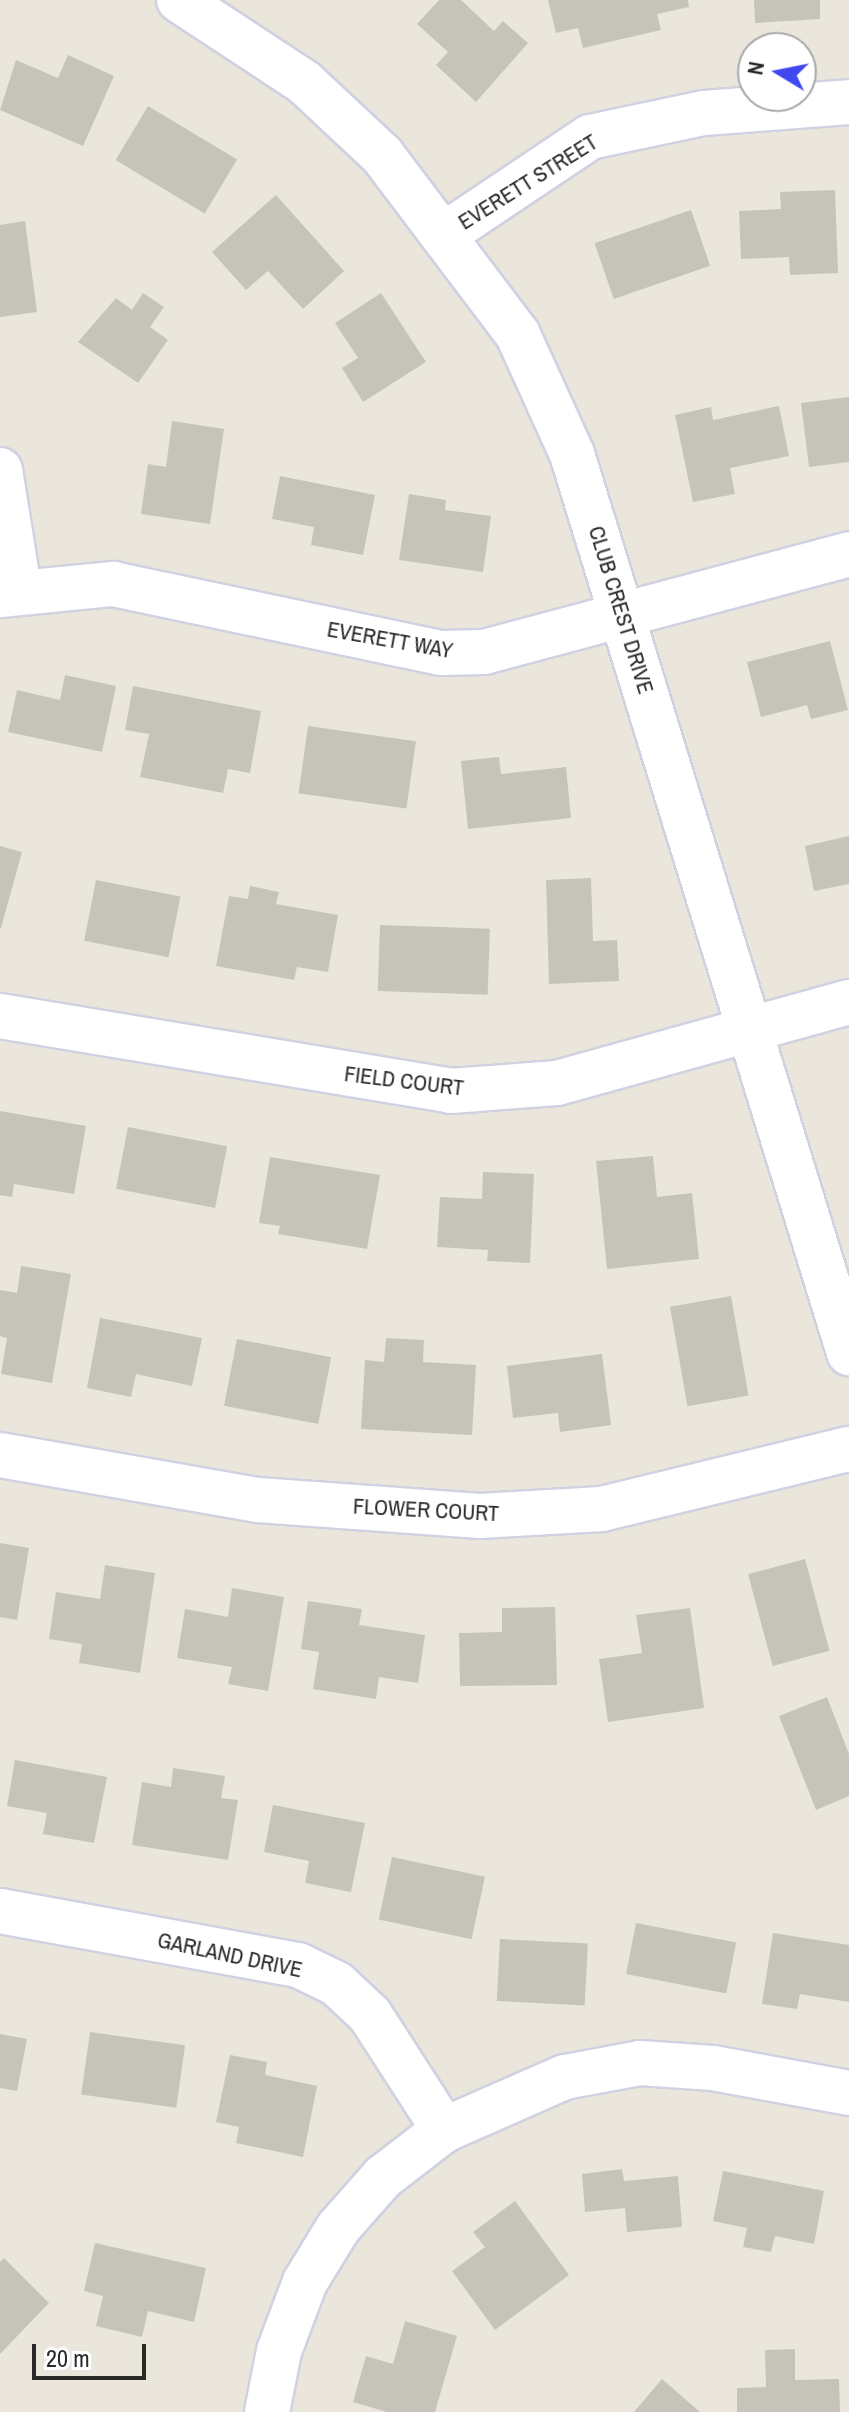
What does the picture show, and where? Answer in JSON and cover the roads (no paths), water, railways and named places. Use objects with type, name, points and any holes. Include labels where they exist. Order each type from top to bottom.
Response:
[{"type":"street","name":"CLUB CREST DRIVE","points":[[179,0],[304,82],[382,155],[445,234],[518,335],[572,454],[849,1353]]},
{"type":"street","name":"EVERETT STREET","points":[[445,234],[590,137],[704,113],[849,102]]},
{"type":"street","name":"EVERETT WAY","points":[[0,470],[10,592],[113,584],[441,653],[484,652],[623,618],[849,554]]},
{"type":"street","name":"FIELD COURT","points":[[0,1016],[451,1091],[557,1083],[751,1032],[849,1002]]},
{"type":"street","name":"FLOWER COURT","points":[[0,1455],[258,1500],[480,1516],[602,1509],[849,1449]]},
{"type":"street","name":"GARLAND DRIVE","points":[[0,1911],[298,1965],[337,1984],[370,2015],[444,2130]]},
{"type":"street","points":[[267,2412],[279,2351],[305,2282],[330,2242],[383,2177],[444,2130],[565,2077],[640,2063],[713,2068],[849,2093]]}]
